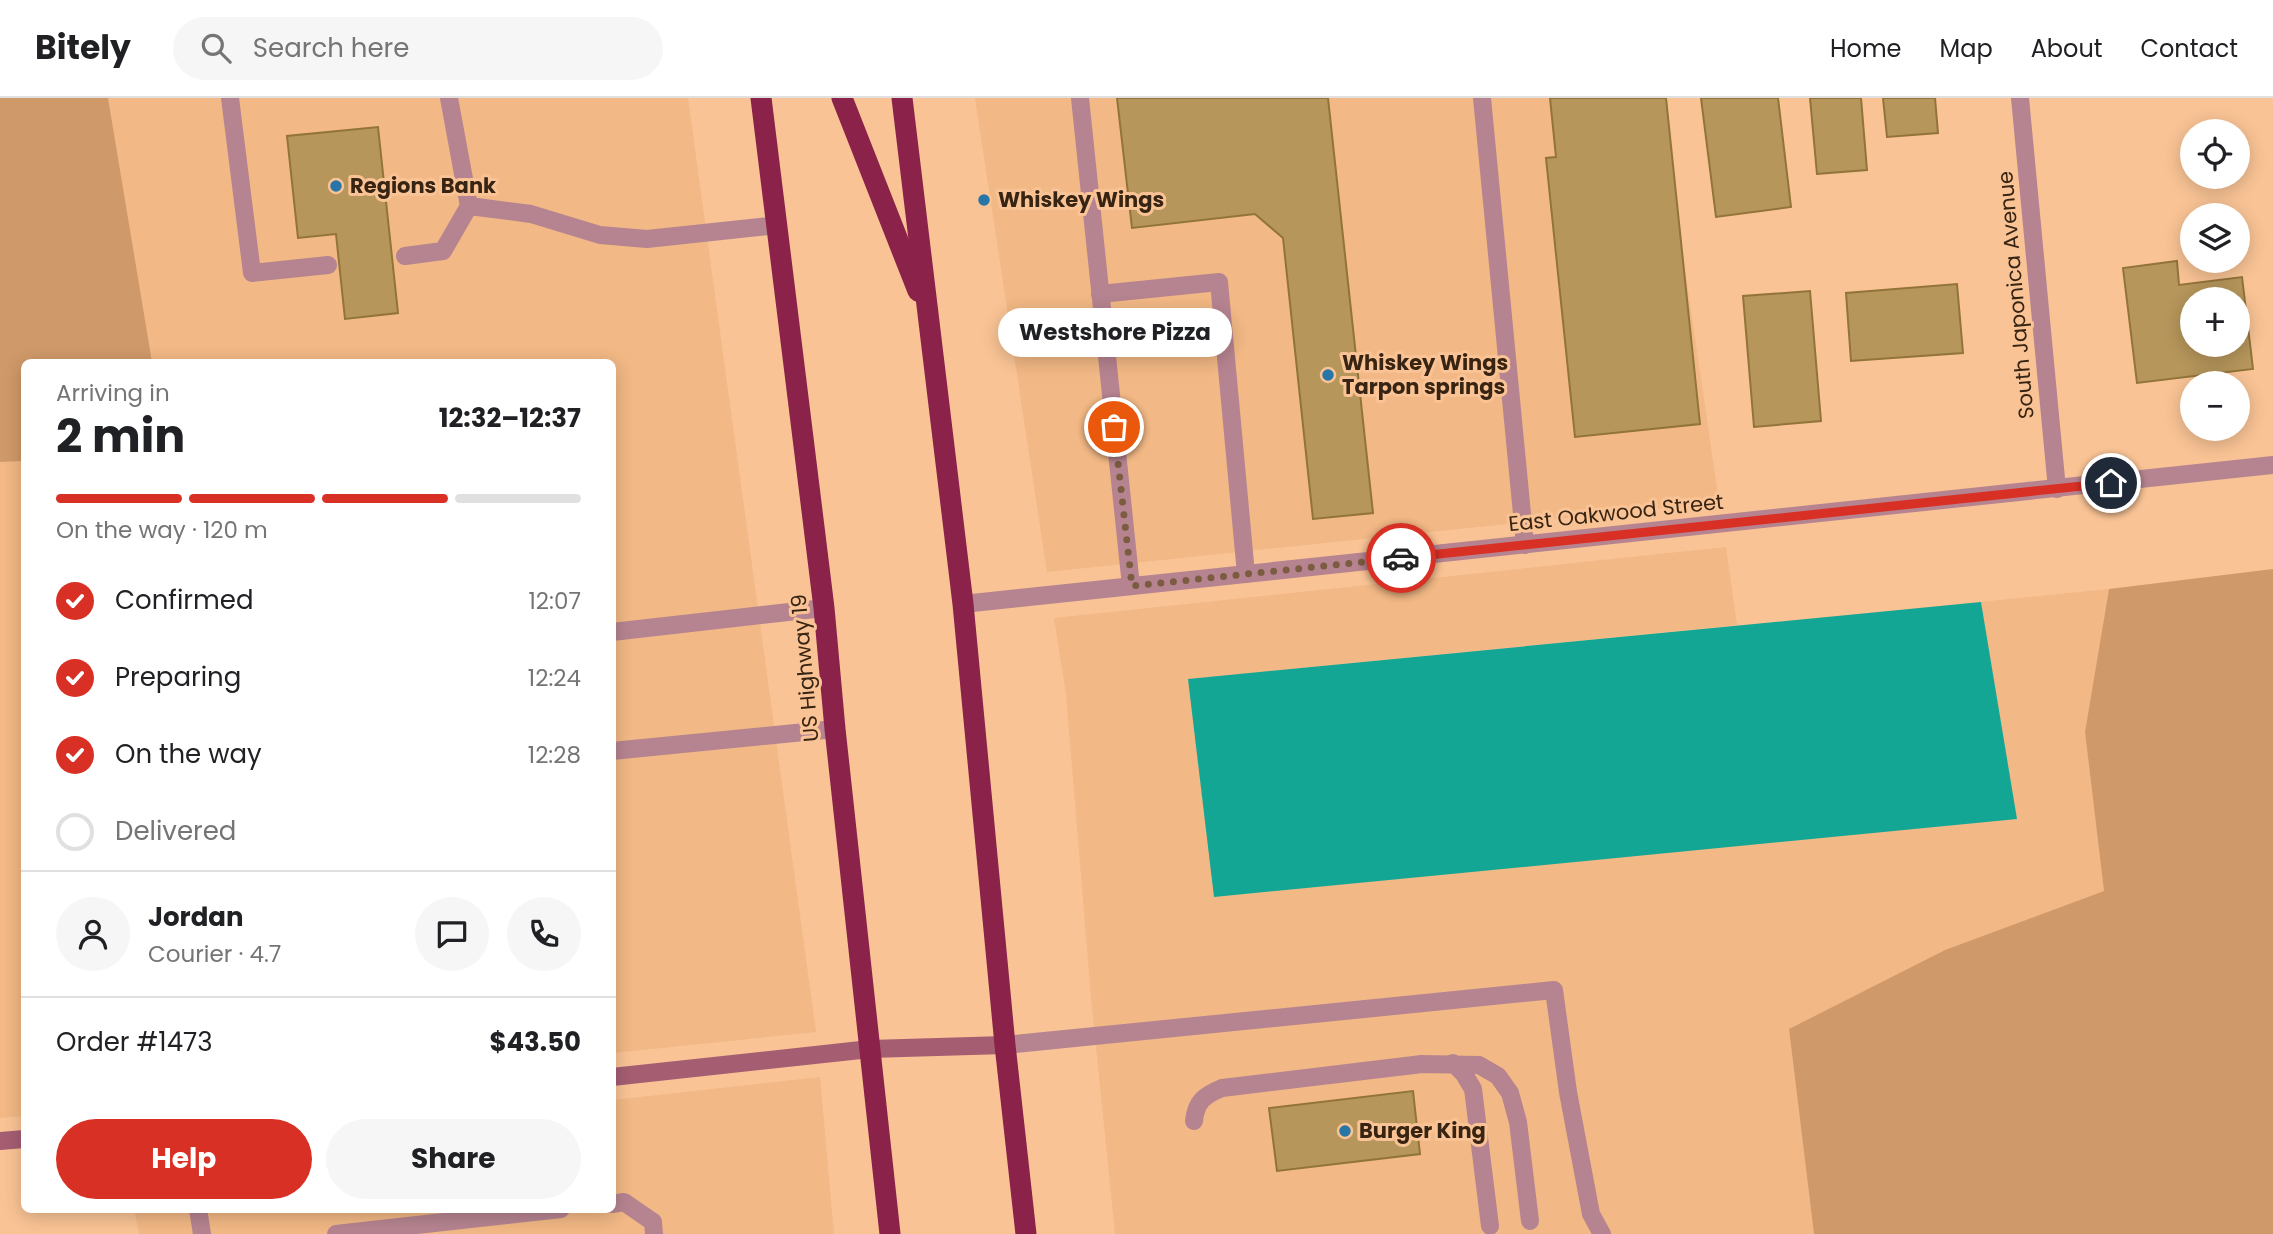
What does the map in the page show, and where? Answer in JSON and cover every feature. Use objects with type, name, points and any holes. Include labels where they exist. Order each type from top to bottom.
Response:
[{"type":"highway","name":"US Highway 19","points":[[761,98],[824,608],[890,1234]]},
{"type":"highway","points":[[842,98],[930,323]]},
{"type":"highway","points":[[902,98],[963,604],[1004,1045],[1026,1234]]},
{"type":"street","points":[[230,98],[253,272],[328,265]]},
{"type":"street","points":[[405,257],[443,251],[469,206],[449,98]]},
{"type":"street","points":[[1080,98],[1132,586]]},
{"type":"street","points":[[1482,98],[1525,545]]},
{"type":"street","name":"South Japonica Avenue","points":[[2020,98],[2057,489]]},
{"type":"street","points":[[469,206],[531,214],[600,235],[647,239],[778,225]]},
{"type":"street","points":[[1100,294],[1219,282],[1246,574]]},
{"type":"street","name":"East Oakwood Street","points":[[963,604],[2273,465]]},
{"type":"street","points":[[616,632],[824,608]]},
{"type":"street","points":[[616,751],[835,729]]},
{"type":"street","points":[[616,1077],[870,1049],[1004,1045],[1554,990],[1567,1092],[1591,1214],[1602,1234]]},
{"type":"street","points":[[1453,1063],[1473,1089],[1490,1226]]},
{"type":"street","points":[[1194,1121],[1196,1108],[1205,1095],[1222,1088],[1422,1064],[1479,1065],[1498,1076],[1510,1093],[1518,1122],[1530,1221]]},
{"type":"street","points":[[0,1141],[21,1139]]},
{"type":"street","points":[[616,1203],[624,1202],[653,1222],[654,1234]]},
{"type":"street","points":[[199,1213],[202,1234]]},
{"type":"street","points":[[336,1234],[525,1213]]},
{"type":"shaded area","points":[[0,98],[108,98],[152,359],[21,359],[21,461],[0,462]]},
{"type":"shaded area","points":[[108,98],[688,98],[816,1032],[616,1053],[616,359],[152,359]]},
{"type":"shaded area","points":[[975,98],[1660,98],[1719,502],[1047,572]]},
{"type":"shaded area","points":[[21,461],[21,1116],[0,1118],[0,462]]},
{"type":"shaded area","points":[[1726,547],[1737,625],[1189,679],[2016,818],[1981,602],[2109,589],[2085,732],[2104,891],[1945,950],[1789,1029],[1814,1234],[1115,1234],[1091,997],[1066,694],[1054,618]]},
{"type":"shaded area","points":[[2273,569],[2273,1234],[1814,1234],[1789,1029],[1945,950],[2104,891],[2085,732],[2109,589]]},
{"type":"shaded area","points":[[820,1077],[834,1234],[139,1234],[135,1213],[616,1213],[616,1100]]},
{"type":"water","points":[[1981,602],[2017,819],[1214,897],[1188,679]]},
{"type":"building","name":"Whiskey Wings Tarpon springs","points":[[1117,98],[1328,98],[1373,513],[1313,519],[1283,238],[1255,214],[1132,228]]},
{"type":"building","points":[[1550,98],[1666,98],[1700,424],[1575,437],[1546,158],[1556,157]]},
{"type":"building","points":[[1701,98],[1778,98],[1791,207],[1716,217]]},
{"type":"building","points":[[1810,98],[1861,98],[1867,170],[1817,174]]},
{"type":"building","points":[[1883,98],[1935,98],[1938,133],[1887,137]]},
{"type":"building","points":[[378,127],[398,313],[345,319],[336,234],[298,238],[287,136]]},
{"type":"building","points":[[2177,261],[2179,285],[2242,277],[2243,287],[2180,287],[2180,357],[2250,357],[2250,344],[2253,369],[2180,371],[2180,378],[2137,383],[2123,268]]},
{"type":"building","points":[[1957,284],[1963,353],[1851,361],[1846,293]]},
{"type":"building","points":[[1810,291],[1821,421],[1754,427],[1743,296]]},
{"type":"building","name":"Burger King","points":[[1413,1091],[1420,1154],[1277,1171],[1269,1108]]},
{"type":"way so far","points":[[1114,427],[1132,586],[1401,558]]},
{"type":"place","name":"Regions Bank","points":[[336,186]]},
{"type":"place","name":"Whiskey Wings","points":[[984,200]]},
{"type":"place","name":"Whiskey Wings Tarpon springs","points":[[1328,375]]},
{"type":"place","name":"Westshore Pizza","points":[[1114,427]]},
{"type":"place","name":"Burger King","points":[[1345,1131]]},
{"type":"route","points":[[1401,558],[2111,483]]}]
